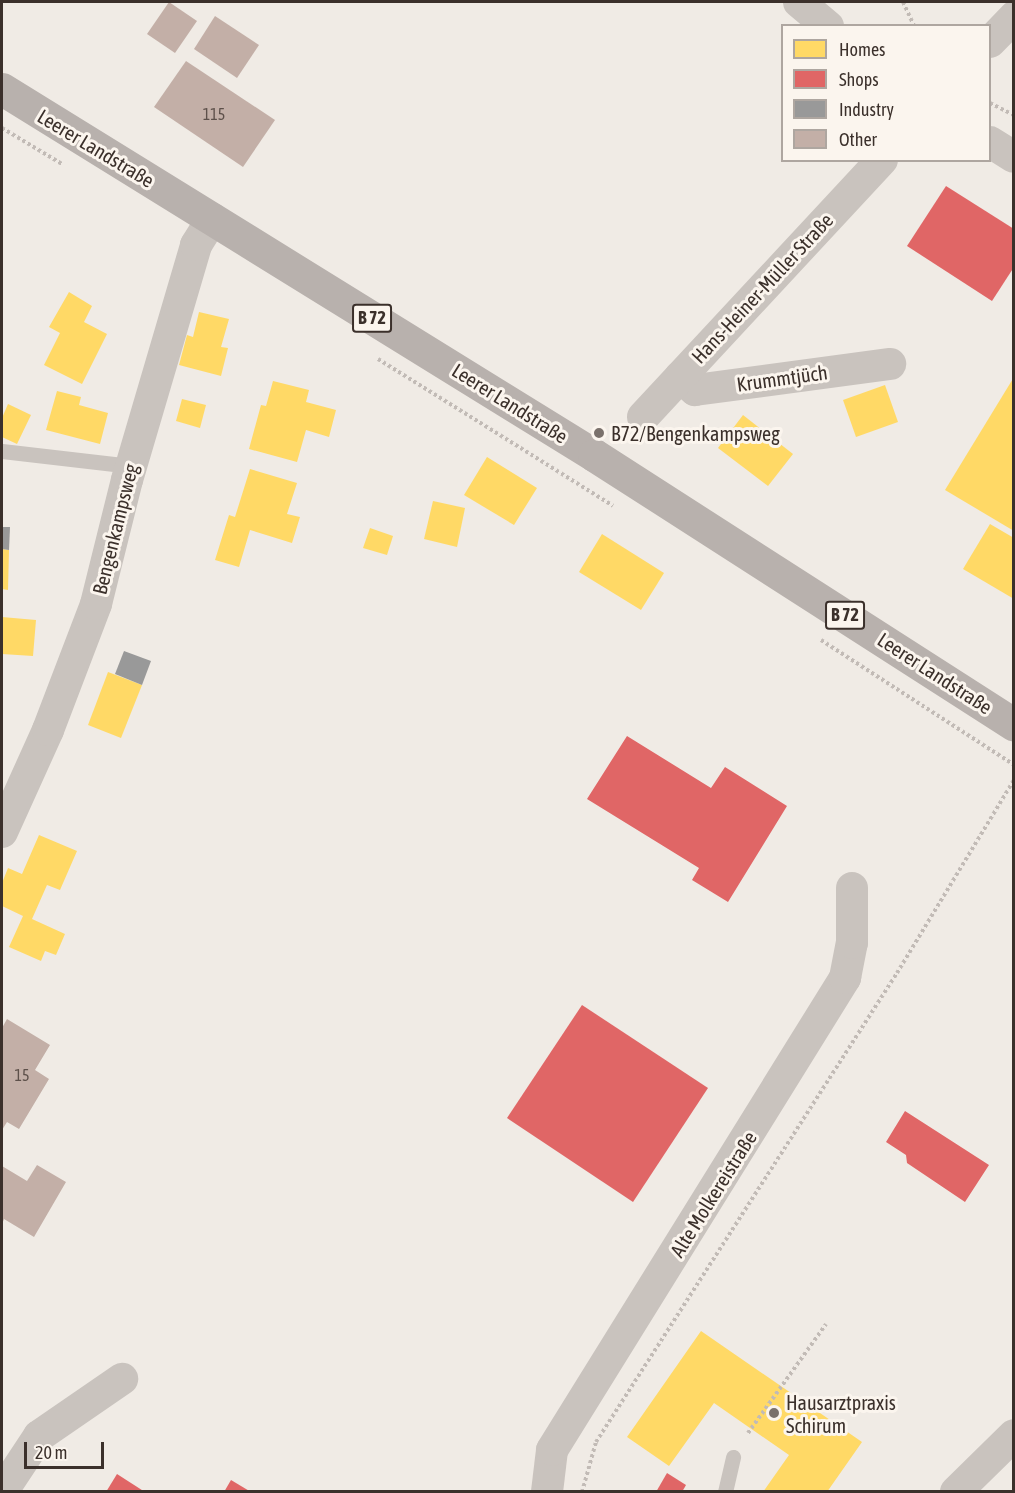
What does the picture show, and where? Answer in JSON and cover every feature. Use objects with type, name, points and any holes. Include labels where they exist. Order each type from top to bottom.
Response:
[{"type":"main road","name":"Leerer Landstraße","points":[[2,90],[594,455],[1014,725]]},
{"type":"street","points":[[799,2],[826,24]]},
{"type":"street","points":[[991,41],[1014,17]]},
{"type":"street","points":[[991,143],[1014,157]]},
{"type":"street","name":"Hans-Heiner-Müller Straße","points":[[643,417],[880,162]]},
{"type":"street","name":"Bengenkampsweg","points":[[2,832],[48,730],[96,604],[131,466],[196,245],[212,219]]},
{"type":"street","name":"Krummtjüch","points":[[680,376],[695,390],[890,364]]},
{"type":"street","name":"Alte Molkereistraße","points":[[547,1491],[552,1450],[845,978],[852,943],[852,888]]},
{"type":"street","points":[[2,1491],[39,1436],[122,1379]]},
{"type":"street","points":[[956,1491],[1014,1435]]},
{"type":"lane","points":[[2,451],[131,466]]},
{"type":"lane","points":[[725,1491],[733,1457]]},
{"type":"path","points":[[903,2],[913,24]]},
{"type":"path","points":[[991,104],[1014,115]]},
{"type":"path","points":[[2,128],[73,171]]},
{"type":"path","points":[[369,354],[624,512]]},
{"type":"path","points":[[820,639],[1014,765]]},
{"type":"path","points":[[582,1491],[596,1442],[897,973],[1014,780]]},
{"type":"path","points":[[748,1434],[826,1324]]},
{"type":"building: Homes","points":[[69,292],[92,306],[84,322],[107,334],[82,384],[44,365],[60,333],[49,327]]},
{"type":"building: Homes","points":[[199,312],[229,319],[221,347],[228,348],[221,376],[179,365],[187,335],[193,337]]},
{"type":"building: Homes","points":[[1014,377],[1014,531],[945,490]]},
{"type":"building: Homes","points":[[273,381],[309,390],[306,402],[336,410],[329,437],[306,430],[297,462],[249,449],[261,405],[266,406]]},
{"type":"building: Homes","points":[[885,385],[898,422],[856,437],[843,400]]},
{"type":"building: Homes","points":[[57,391],[81,397],[79,405],[108,413],[100,444],[46,430]]},
{"type":"building: Homes","points":[[182,399],[206,405],[200,428],[176,421]]},
{"type":"building: Homes","points":[[8,404],[31,415],[17,444],[2,437],[2,418]]},
{"type":"building: Homes","points":[[743,415],[793,454],[768,486],[718,448]]},
{"type":"building: Homes","points":[[487,457],[537,488],[514,525],[464,495]]},
{"type":"building: Homes","points":[[250,469],[297,483],[287,514],[300,517],[292,543],[250,530],[239,567],[215,560],[229,515],[235,517]]},
{"type":"building: Homes","points":[[433,501],[465,508],[457,547],[424,539]]},
{"type":"building: Homes","points":[[990,524],[1014,538],[1014,599],[963,569]]},
{"type":"building: Homes","points":[[370,528],[393,536],[387,555],[363,548]]},
{"type":"building: Homes","points":[[602,534],[664,573],[641,610],[579,572]]},
{"type":"building: Homes","points":[[2,549],[9,550],[8,590],[2,589]]},
{"type":"building: Homes","points":[[2,617],[36,620],[33,656],[2,654]]},
{"type":"building: Homes","points":[[108,672],[142,685],[121,738],[88,725]]},
{"type":"building: Homes","points":[[39,835],[77,851],[60,890],[47,885],[32,919],[65,934],[56,955],[45,951],[41,961],[9,947],[23,916],[2,906],[2,883],[8,868],[22,874]]},
{"type":"building: Homes","name":"Hausarztpraxis Schirum","points":[[701,1331],[862,1442],[827,1492],[763,1492],[789,1455],[714,1403],[669,1466],[627,1437]]},
{"type":"building: Shops","points":[[946,186],[1014,229],[1014,267],[992,301],[907,246]]},
{"type":"building: Shops","points":[[627,736],[711,788],[725,767],[787,806],[728,902],[692,880],[699,868],[587,799]]},
{"type":"building: Shops","points":[[582,1005],[708,1088],[633,1202],[507,1118]]},
{"type":"building: Shops","points":[[905,1111],[989,1165],[965,1202],[907,1163],[906,1155],[886,1142]]},
{"type":"building: Shops","points":[[667,1473],[686,1485],[682,1492],[656,1492]]},
{"type":"building: Shops","points":[[117,1474],[145,1492],[106,1492]]},
{"type":"building: Shops","points":[[231,1480],[251,1492],[224,1492]]},
{"type":"building: Industry","points":[[2,527],[10,527],[9,550],[2,549]]},
{"type":"building: Industry","points":[[124,651],[151,661],[142,685],[115,674]]},
{"type":"building: Other","points":[[169,2],[197,21],[175,53],[147,34]]},
{"type":"building: Other","points":[[215,16],[259,45],[237,78],[194,49]]},
{"type":"building: Other","points":[[186,61],[275,120],[243,167],[154,107]]},
{"type":"building: Other","points":[[7,1019],[50,1045],[35,1070],[49,1079],[19,1129],[7,1122],[2,1130],[2,1028]]},
{"type":"building: Other","points":[[37,1165],[66,1182],[34,1237],[4,1219],[2,1224],[2,1166],[27,1181]]},
{"type":"place","name":"B72/Bengenkampsweg","points":[[599,433]]},
{"type":"place","name":"Hausarztpraxis Schirum","points":[[774,1413]]}]
